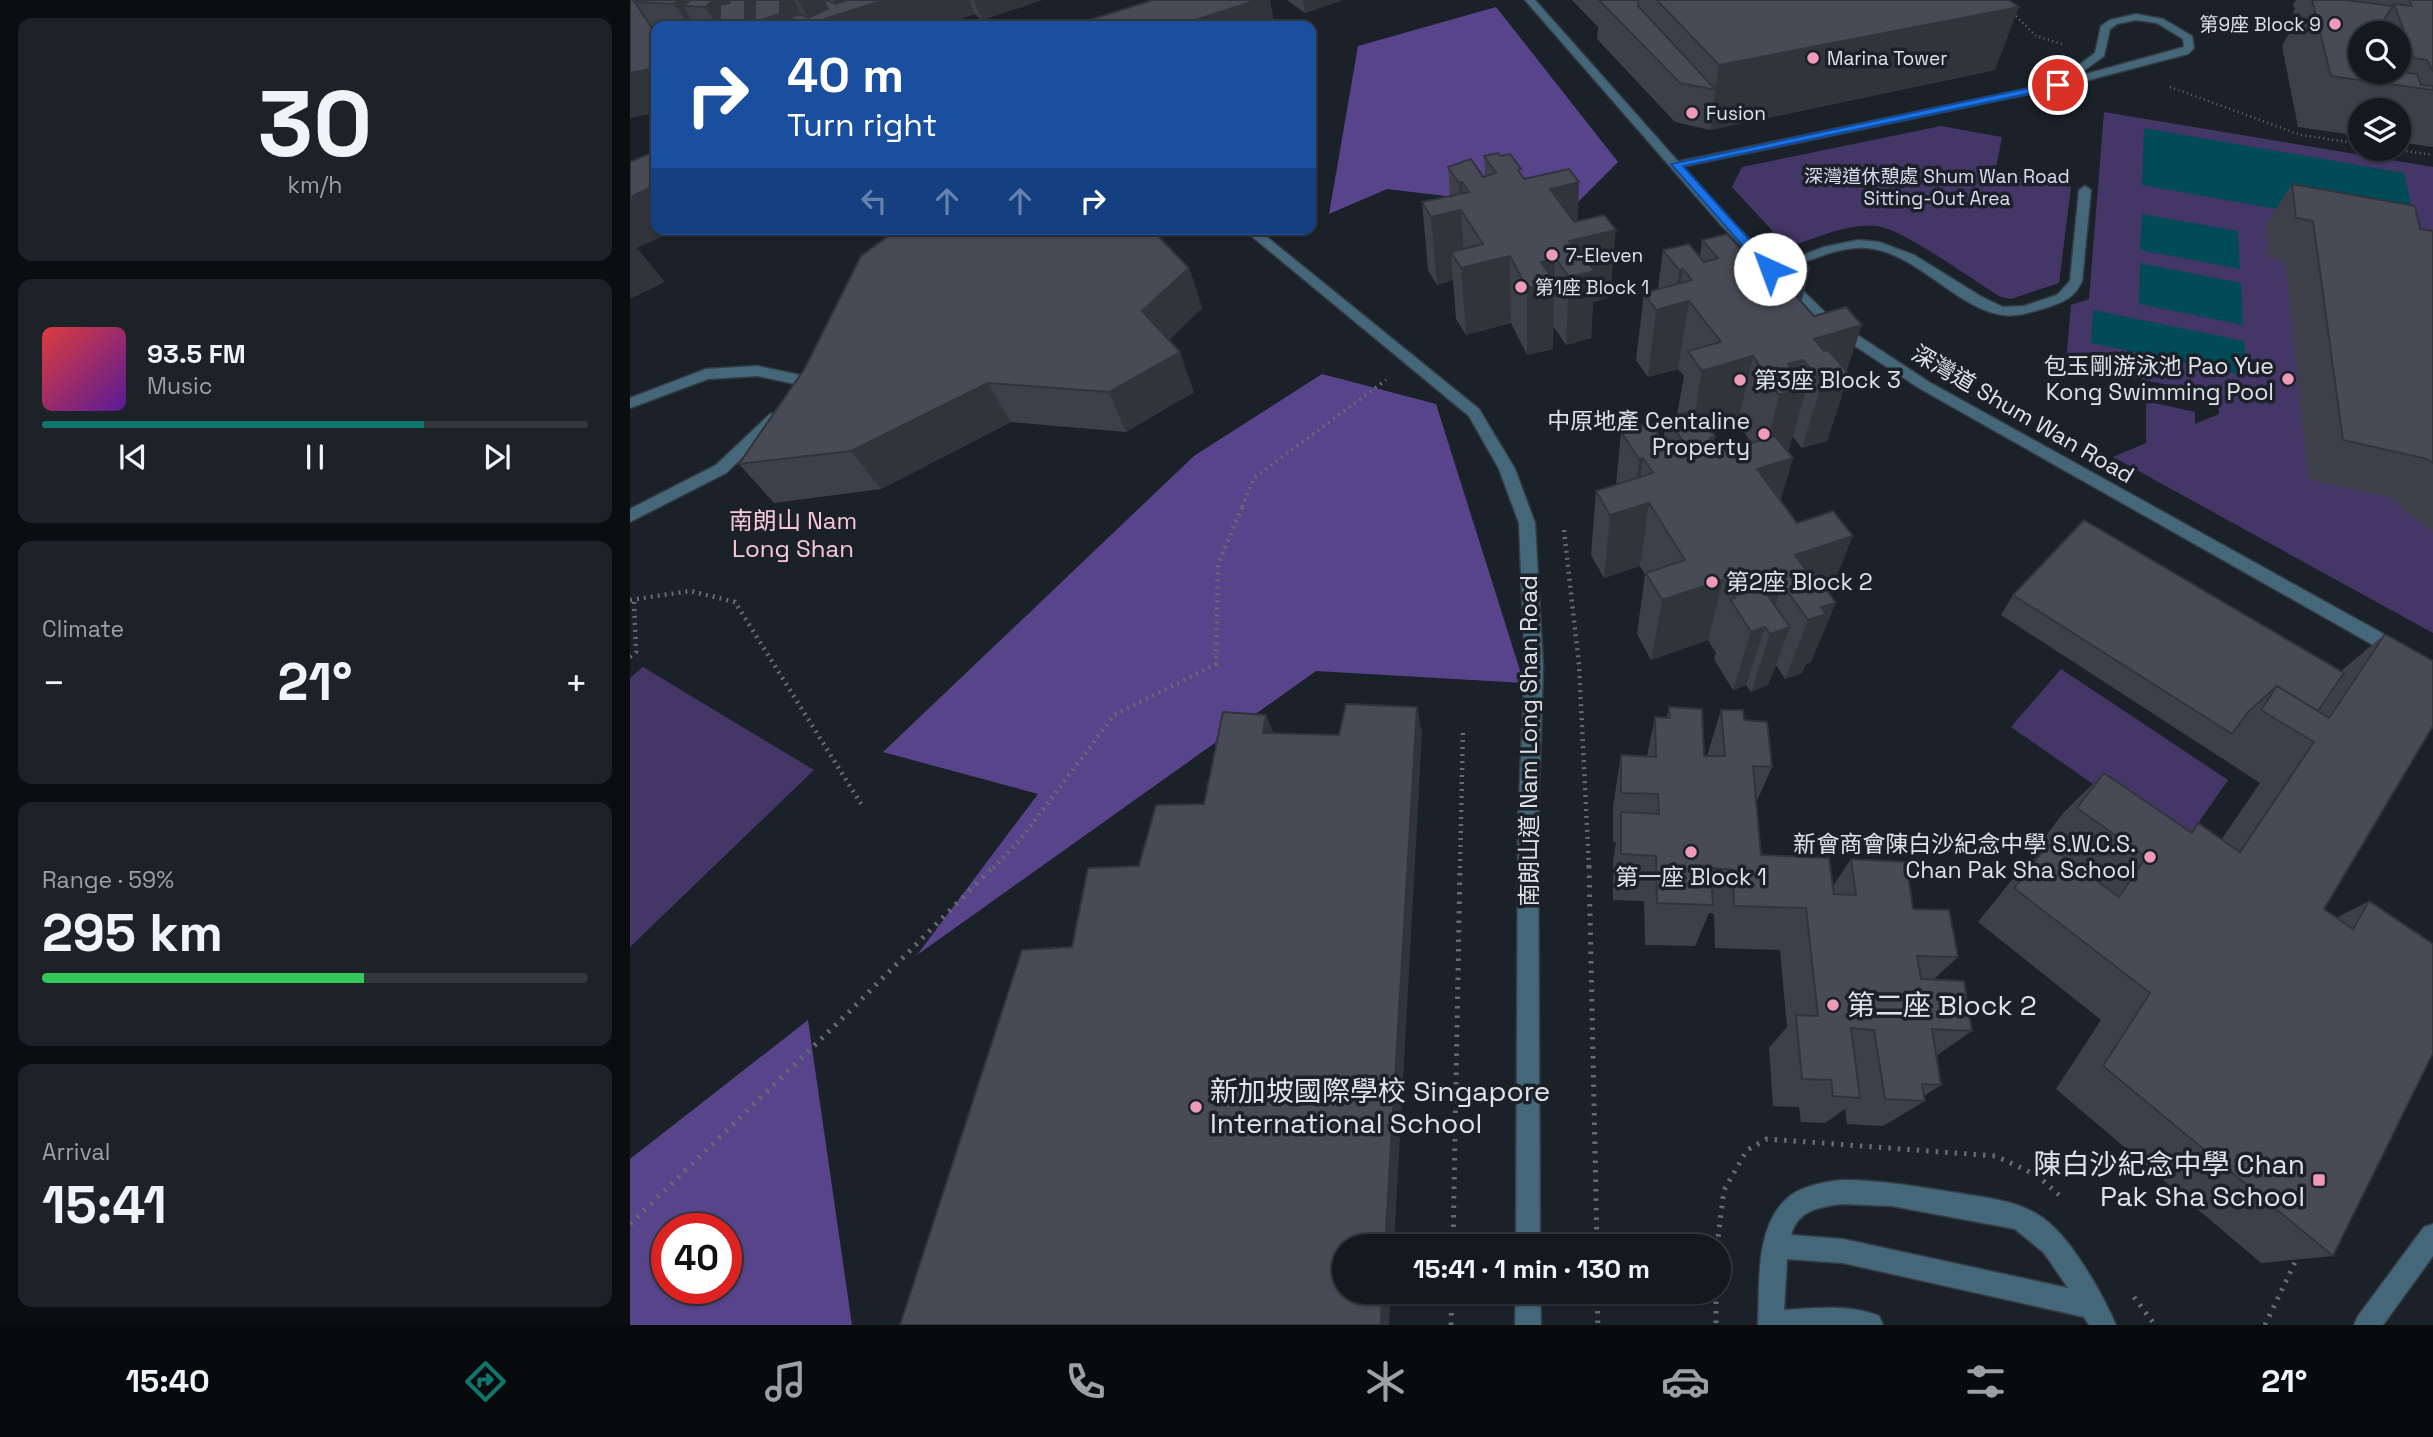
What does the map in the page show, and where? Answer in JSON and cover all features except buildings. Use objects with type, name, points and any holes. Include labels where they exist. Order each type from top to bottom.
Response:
[{"type":"street","name":"深灣道 Shum Wan Road","points":[[1530,0],[1770,269],[1825,320],[1882,360],[2374,637],[2433,676]]},
{"type":"street","points":[[1676,164],[2058,85],[2184,52],[2189,48],[2188,38],[2176,28],[2156,21],[2134,18],[2115,21],[2105,28],[2100,54],[2058,85]]},
{"type":"street","points":[[1770,269],[1843,246],[1877,245],[1900,254],[1992,309],[2025,310],[2062,298],[2071,291],[2076,281],[2085,190]]},
{"type":"street","name":"南朗山道 Nam Long Shan Road","points":[[1256,235],[1474,413],[1507,469],[1527,523],[1534,667],[1528,825],[1528,1234]]},
{"type":"street","points":[[630,403],[706,374],[757,371],[796,386],[770,426],[721,469],[630,516]]},
{"type":"street","points":[[1870,1325],[1822,1320],[1771,1324],[1776,1247],[1787,1214],[1807,1199],[1841,1192],[1889,1194],[2004,1214],[2031,1224],[2048,1239],[2097,1315]]},
{"type":"street","points":[[2367,1325],[2433,1236]]},
{"type":"street","points":[[1776,1247],[1843,1251],[2097,1315]]},
{"type":"street","points":[[1528,1304],[1528,1325]]},
{"type":"path","points":[[2006,11],[2020,16],[2027,29],[2037,37],[2064,45]]},
{"type":"path","points":[[2162,84],[2301,135],[2348,142]]},
{"type":"path","points":[[2411,152],[2433,155]]},
{"type":"path","points":[[630,1224],[850,1011],[1020,840],[1114,715],[1216,664],[1218,564],[1254,478],[1412,362]]},
{"type":"path","points":[[630,657],[636,652],[632,599],[690,591],[735,602],[863,807]]},
{"type":"path","points":[[1453,1234],[1463,728]]},
{"type":"path","points":[[2265,1325],[2300,1252]]},
{"type":"path","points":[[1451,1325],[1452,1304]]},
{"type":"path","points":[[1597,1304],[1598,1325]]},
{"type":"path","points":[[1716,1304],[1716,1325]]},
{"type":"green space","name":"包玉剛游泳池 Pao Yue Kong Swimming Pool","points":[[2104,112],[2348,153],[2348,161],[2397,161],[2433,167],[2433,633],[2113,457],[2146,443],[2146,401],[2195,412],[2195,424],[2219,414],[2218,396],[2066,363],[2071,305],[2089,299]]},
{"type":"green space","name":"深灣道休憩處 Shum Wan Road Sitting-Out Area","points":[[1941,126],[2002,137],[1995,173],[2071,187],[2059,283],[2011,299],[2001,297],[1920,245],[1876,226],[1842,229],[1787,247],[1732,187],[1742,167]]},
{"type":"green space","points":[[643,667],[814,770],[630,947],[630,678]]},
{"type":"green space","points":[[2061,669],[2228,780],[2182,846],[2011,727]]},
{"type":"shaded area","points":[[1496,7],[1618,162],[1569,211],[1387,189],[1329,214],[1358,46]]},
{"type":"shaded area","points":[[1322,374],[1436,404],[1524,683],[1316,671],[917,955],[1038,794],[883,752],[1194,456]]},
{"type":"shaded area","points":[[808,1020],[852,1325],[630,1325],[630,1159]]},
{"type":"water","points":[[2144,128],[2404,173],[2418,234],[2142,185]]},
{"type":"water","points":[[2142,214],[2238,231],[2240,269],[2140,250]]},
{"type":"water","points":[[2140,263],[2241,283],[2243,325],[2139,304]]},
{"type":"water","points":[[2093,310],[2244,341],[2247,376],[2091,343]]},
{"type":"place","name":"第9座 Block 9","points":[[2335,24]]},
{"type":"place","name":"Marina Tower","points":[[1813,58]]},
{"type":"place","name":"Fusion","points":[[1692,113]]},
{"type":"place","name":"7-Eleven","points":[[1552,255]]},
{"type":"place","name":"第1座 Block 1","points":[[1521,287]]},
{"type":"place","name":"包玉剛游泳池 Pao Yue Kong Swimming Pool","points":[[2288,379]]},
{"type":"place","name":"第3座 Block 3","points":[[1740,380]]},
{"type":"place","name":"中原地產 Centaline Property","points":[[1764,434]]},
{"type":"place","name":"第2座 Block 2","points":[[1712,582]]},
{"type":"place","name":"第一座 Block 1","points":[[1691,852]]},
{"type":"place","name":"新會商會陳白沙紀念中學 S.W.C.S. Chan Pak Sha School","points":[[2150,857]]},
{"type":"place","name":"第二座 Block 2","points":[[1833,1005]]},
{"type":"place","name":"新加坡國際學校 Singapore International School","points":[[1196,1107]]},
{"type":"place","name":"陳白沙紀念中學 Chan Pak Sha School","points":[[2319,1180]]},
{"type":"district","name":"南朗山 Nam Long Shan","points":[[793,534]]},
{"type":"route","points":[[1770,269],[1725,222],[1676,164],[2058,85]]}]
